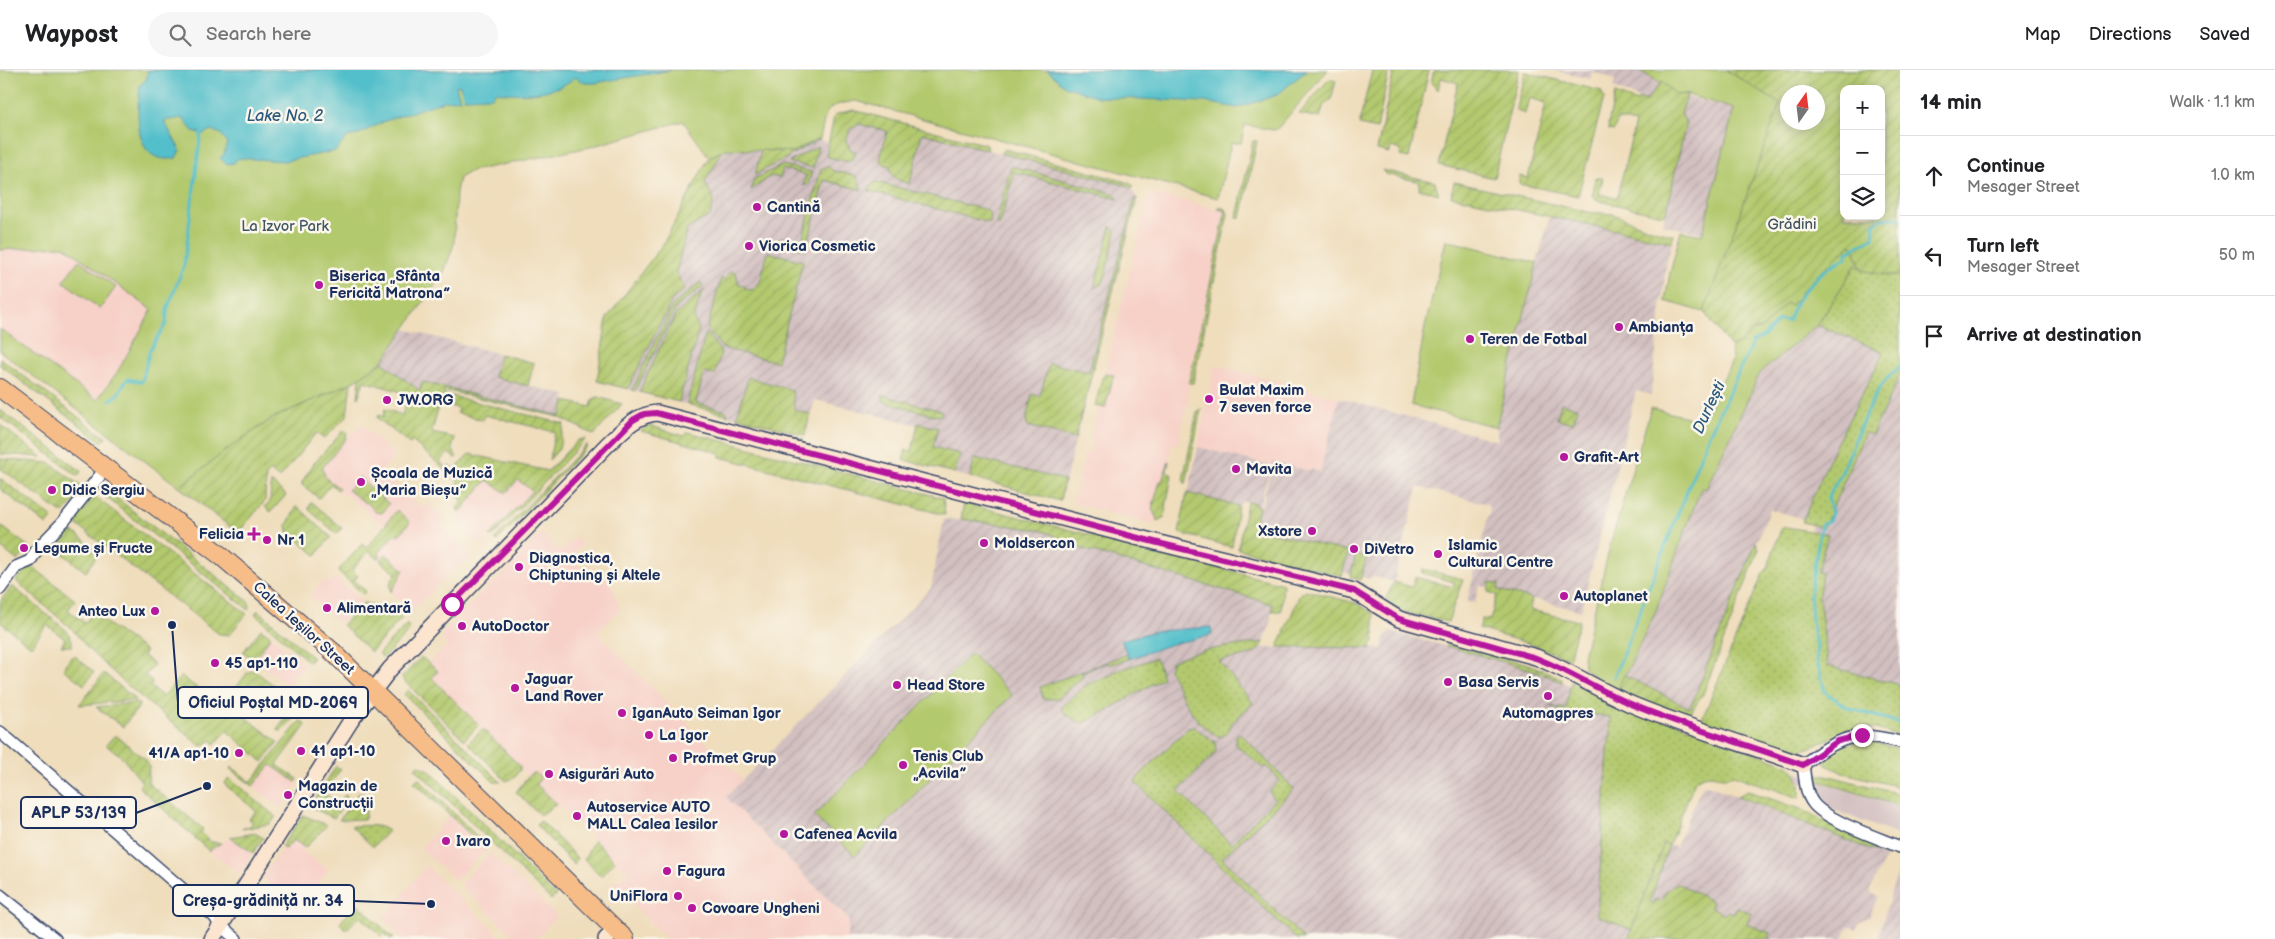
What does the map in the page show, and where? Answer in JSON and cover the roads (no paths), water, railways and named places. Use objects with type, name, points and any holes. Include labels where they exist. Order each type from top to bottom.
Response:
[{"type":"main road","name":"Calea Ieșilor Street","points":[[0,388],[220,555],[332,651],[616,936]]},
{"type":"street","points":[[212,939],[352,719],[372,692],[424,632],[633,420],[644,414],[656,413],[1162,544],[1354,591],[1399,619],[1536,658],[1557,666],[1603,691],[1660,716],[1803,765]]},
{"type":"street","points":[[0,589],[16,567],[30,561],[38,548],[64,521],[106,468]]},
{"type":"street","points":[[0,732],[215,916],[220,925],[236,939]]},
{"type":"street","points":[[1803,765],[1825,748],[1848,737],[1876,736],[1900,742]]},
{"type":"street","points":[[1803,765],[1809,796],[1817,808],[1830,817],[1900,847]]},
{"type":"street","points":[[0,895],[55,939]]},
{"type":"water","name":"Lake No. 2","points":[[148,70],[671,70],[595,83],[585,83],[575,77],[567,83],[548,90],[526,93],[495,92],[492,97],[464,98],[460,85],[456,86],[460,99],[444,101],[385,121],[357,135],[347,137],[336,151],[284,161],[238,158],[234,163],[226,164],[220,158],[224,154],[227,143],[221,134],[211,130],[203,134],[193,131],[182,118],[164,121],[180,150],[176,158],[162,159],[151,154],[144,146],[140,135],[138,109],[140,85],[146,80]]},
{"type":"water","points":[[1047,70],[1307,70],[1277,95],[1237,108],[1205,102],[1098,97],[1065,86]]},
{"type":"water","points":[[1211,627],[1212,635],[1172,644],[1129,659],[1121,640],[1156,631]]},
{"type":"waterway","points":[[110,400],[116,396],[128,379],[142,382],[150,349],[166,324],[167,310],[184,265],[201,133]]},
{"type":"waterway","name":"Durlești","points":[[1614,677],[1708,437],[1753,342],[1765,335],[1779,320],[1788,321],[1797,301],[1811,283],[1827,269],[1846,258],[1847,252],[1873,238],[1874,224],[1881,219],[1900,218]]},
{"type":"waterway","points":[[1900,367],[1889,377],[1871,402],[1840,476],[1828,497],[1832,512],[1829,521],[1821,525],[1810,594],[1813,634],[1817,644],[1816,658],[1825,692],[1848,708],[1900,723]]},
{"type":"place","name":"Cantină","points":[[757,207]]},
{"type":"place","name":"Viorica Cosmetic","points":[[749,246]]},
{"type":"place","name":"Biserica „Sfânta Fericită Matrona”","points":[[319,285]]},
{"type":"place","name":"Ambianța","points":[[1619,327]]},
{"type":"place","name":"Teren de Fotbal","points":[[1470,339]]},
{"type":"place","name":"Bulat Maxim 7 seven force","points":[[1209,399]]},
{"type":"place","name":"JW.ORG","points":[[387,400]]},
{"type":"place","name":"Grafit-Art","points":[[1564,457]]},
{"type":"place","name":"Mavita","points":[[1236,469]]},
{"type":"place","name":"Școala de Muzică „Maria Bieșu”","points":[[361,482]]},
{"type":"place","name":"Didic Sergiu","points":[[52,490]]},
{"type":"place","name":"Xstore","points":[[1312,531]]},
{"type":"place","name":"Felicia","points":[[254,534]]},
{"type":"place","name":"Nr 1","points":[[267,540]]},
{"type":"place","name":"Moldsercon","points":[[984,543]]},
{"type":"place","name":"Legume și Fructe","points":[[24,548]]},
{"type":"place","name":"DiVetro","points":[[1354,549]]},
{"type":"place","name":"Islamic Cultural Centre","points":[[1438,554]]},
{"type":"place","name":"Diagnostica, Chiptuning și Altele","points":[[519,567]]},
{"type":"place","name":"Autoplanet","points":[[1564,596]]},
{"type":"place","name":"Alimentară","points":[[327,608]]},
{"type":"place","name":"Anteo Lux","points":[[155,611]]},
{"type":"place","name":"Oficiul Poștal MD-2069","points":[[172,625]]},
{"type":"place","name":"AutoDoctor","points":[[462,626]]},
{"type":"place","name":"45 ap1-110","points":[[215,663]]},
{"type":"place","name":"Basa Servis","points":[[1448,682]]},
{"type":"place","name":"Head Store","points":[[897,685]]},
{"type":"place","name":"Jaguar Land Rover","points":[[515,688]]},
{"type":"place","name":"Automagpres","points":[[1548,696]]},
{"type":"place","name":"IganAuto Seiman Igor","points":[[622,713]]},
{"type":"place","name":"La Igor","points":[[649,735]]},
{"type":"place","name":"41 ap1-10","points":[[301,751]]},
{"type":"place","name":"41/A ap1-10","points":[[239,753]]},
{"type":"place","name":"Profmet Grup","points":[[673,758]]},
{"type":"place","name":"Tenis Club „Acvila”","points":[[903,765]]},
{"type":"place","name":"Asigurări Auto","points":[[549,774]]},
{"type":"place","name":"APLP 53/139","points":[[207,786]]},
{"type":"place","name":"Magazin de Construcții","points":[[288,795]]},
{"type":"place","name":"Autoservice AUTO MALL Calea Iesilor","points":[[577,816]]},
{"type":"place","name":"Cafenea Acvila","points":[[784,834]]},
{"type":"place","name":"Ivaro","points":[[446,841]]},
{"type":"place","name":"Fagura","points":[[667,871]]},
{"type":"place","name":"UniFlora","points":[[678,896]]},
{"type":"place","name":"Creșa-grădiniță nr. 34","points":[[431,904]]},
{"type":"place","name":"Covoare Ungheni","points":[[692,908]]},
{"type":"park label","name":"Grădini","points":[[1792,224]]},
{"type":"park label","name":"La Izvor Park","points":[[285,226]]}]
